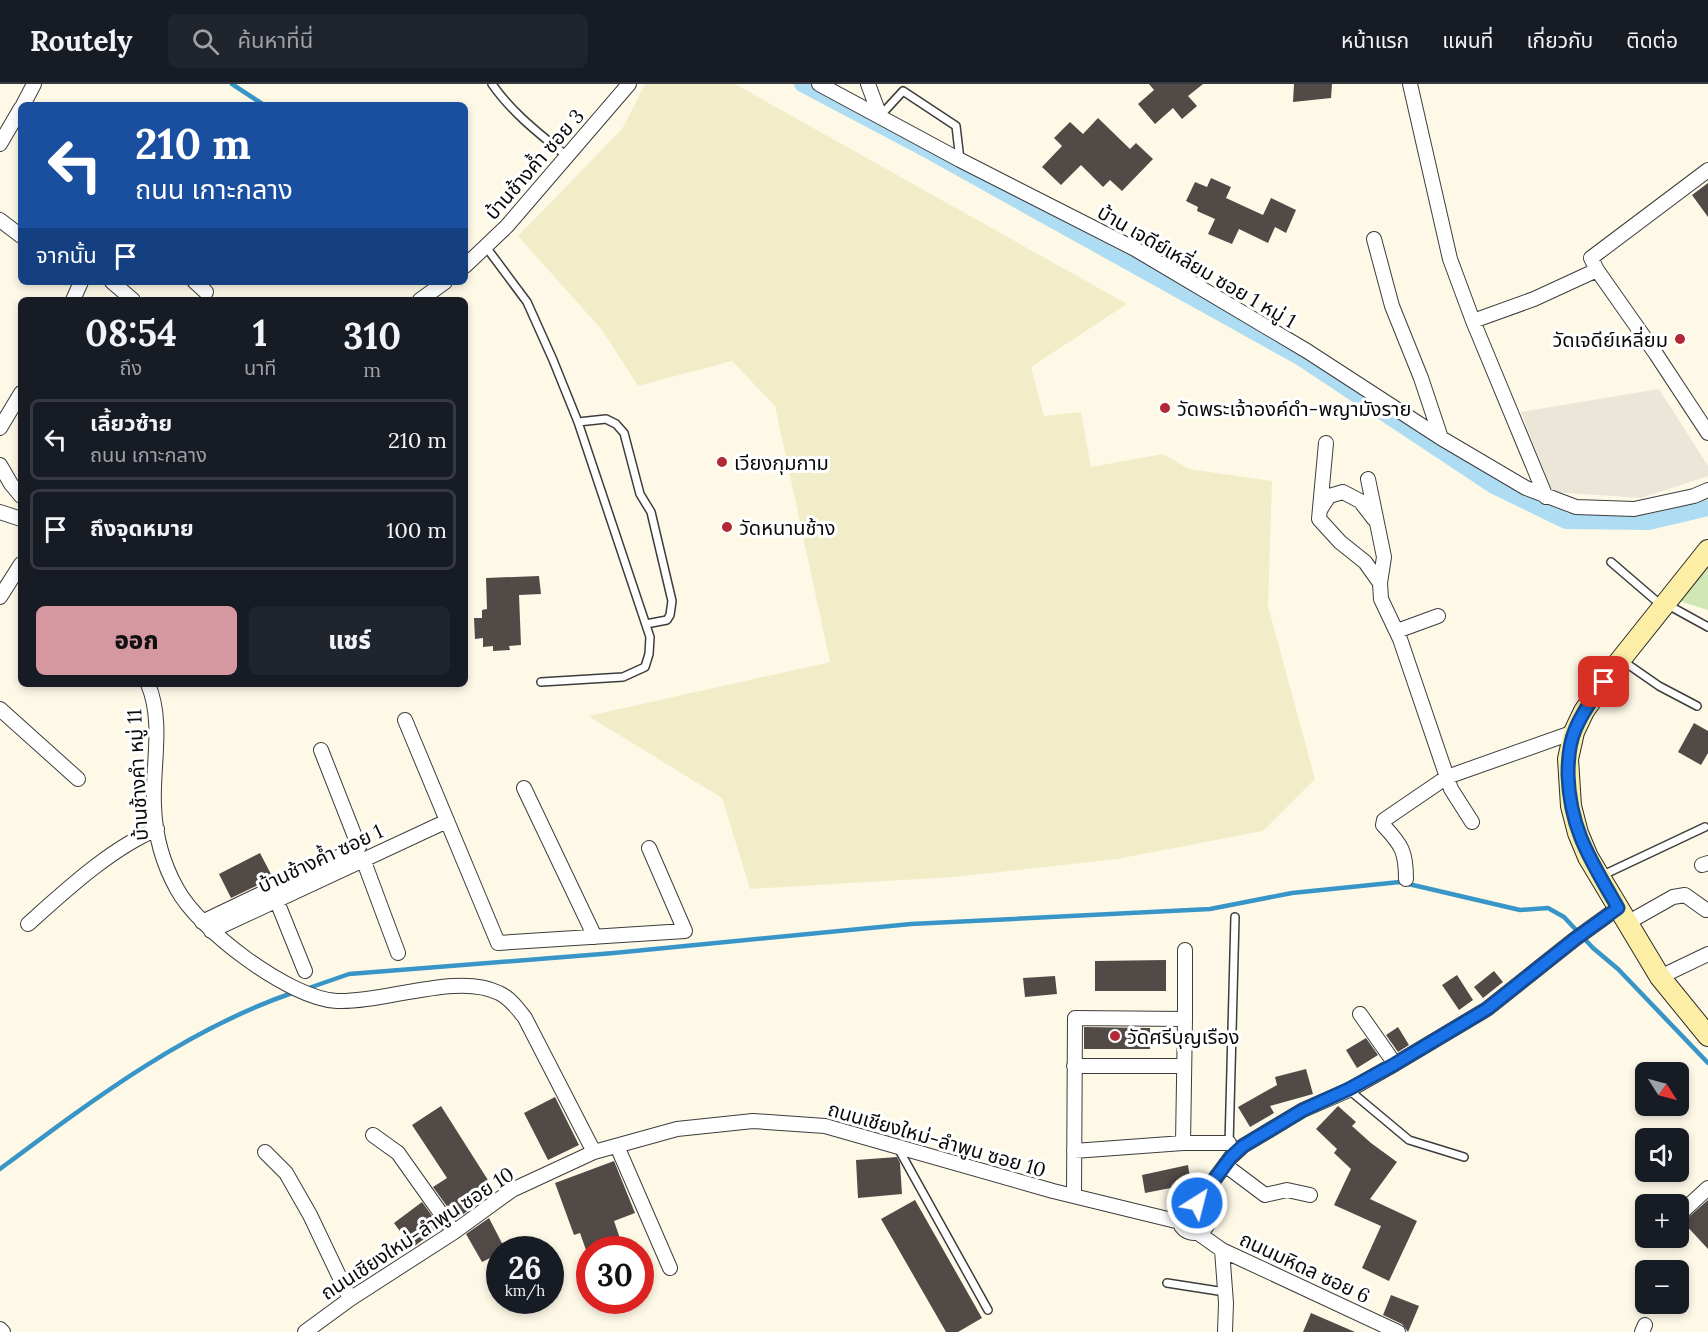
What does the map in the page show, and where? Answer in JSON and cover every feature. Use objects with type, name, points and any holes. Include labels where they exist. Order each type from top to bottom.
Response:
[{"type":"street","points":[[24,102],[34,84]]},
{"type":"street","name":"บ้านช้างค้ำ ซอย 3","points":[[468,263],[507,226],[628,84]]},
{"type":"street","name":"บ้าน เจดีย์เหลี่ยม ซอย 1 หมู่ 1","points":[[819,84],[960,160],[1135,249],[1307,351],[1441,438],[1526,489],[1576,507],[1634,509],[1694,496],[1708,490]]},
{"type":"street","points":[[868,84],[880,116]]},
{"type":"street","points":[[1410,84],[1450,259],[1473,321],[1546,497]]},
{"type":"street","points":[[0,144],[18,113]]},
{"type":"street","points":[[1473,321],[1534,299],[1594,264],[1708,170]]},
{"type":"street","points":[[0,220],[18,234]]},
{"type":"street","points":[[1374,239],[1392,306],[1421,378],[1441,438]]},
{"type":"street","points":[[1594,264],[1708,433]]},
{"type":"street","points":[[116,285],[130,297]]},
{"type":"street","points":[[198,285],[206,292]]},
{"type":"street","points":[[424,297],[441,285]]},
{"type":"street","points":[[0,428],[18,398]]},
{"type":"street","points":[[1326,443],[1318,519],[1340,542],[1365,562],[1380,583]]},
{"type":"street","points":[[0,465],[18,492]]},
{"type":"street","points":[[1368,479],[1384,557],[1380,583],[1381,598],[1397,631],[1451,789],[1472,822]]},
{"type":"street","points":[[1319,512],[1329,496],[1343,492],[1360,501],[1377,521]]},
{"type":"street","points":[[0,512],[18,518]]},
{"type":"street","points":[[1708,550],[1621,660],[1584,711],[1574,732],[1568,759],[1570,806],[1578,833],[1588,857],[1601,876],[1616,917],[1660,977],[1708,1036]]},
{"type":"street","points":[[0,597],[18,569]]},
{"type":"street","points":[[1397,631],[1438,616]]},
{"type":"street","name":"บ้านช้างคำ หมู่ 11","points":[[149,687],[154,708],[156,755],[154,806],[160,850],[177,891],[207,926],[245,959],[322,1000],[352,1001],[466,984],[501,993],[525,1018],[594,1152]]},
{"type":"street","points":[[0,709],[78,779]]},
{"type":"street","points":[[405,720],[498,943],[685,931],[649,848]]},
{"type":"street","points":[[1406,879],[1404,851],[1383,822],[1447,777],[1574,732]]},
{"type":"street","points":[[207,926],[359,847],[321,750]]},
{"type":"street","points":[[524,788],[595,938]]},
{"type":"street","name":"บ้านช้างค้ำ ซอย 1","points":[[207,926],[276,900],[447,821]]},
{"type":"street","points":[[28,924],[67,890],[135,838],[157,829]]},
{"type":"street","points":[[363,859],[398,953]]},
{"type":"street","points":[[1197,1203],[1206,1209],[1209,1215],[1207,1226],[1198,1233],[1186,1231],[1180,1222],[1182,1210],[1186,1206],[1197,1203],[1228,1155],[1303,1110],[1395,1064],[1487,1009],[1575,939],[1616,917],[1673,897],[1685,895],[1706,910]]},
{"type":"street","points":[[276,900],[305,971]]},
{"type":"street","points":[[1183,1143],[1185,950]]},
{"type":"street","points":[[1660,977],[1708,954]]},
{"type":"street","points":[[1360,1014],[1395,1064]]},
{"type":"street","points":[[1074,1196],[1075,1018],[1185,1018]]},
{"type":"street","points":[[1074,1066],[1184,1066]]},
{"type":"street","name":"ถนนเชียงใหม่-ลำพูน ซอย 10","points":[[305,1332],[350,1299],[454,1232],[512,1190],[594,1152],[677,1129],[753,1121],[825,1126],[1074,1196],[1180,1222]]},
{"type":"street","points":[[373,1135],[398,1153],[454,1232]]},
{"type":"street","points":[[1074,1150],[1183,1143],[1228,1155],[1265,1195],[1287,1190],[1310,1195]]},
{"type":"street","points":[[617,1146],[670,1268]]},
{"type":"street","points":[[265,1152],[286,1173],[310,1215],[350,1299]]},
{"type":"street","points":[[1689,1205],[1708,1188]]},
{"type":"street","name":"ถนนมหิดล ซอย 6","points":[[1198,1233],[1222,1250],[1398,1332]]},
{"type":"street","points":[[1222,1250],[1225,1332]]},
{"type":"street","points":[[0,1329],[3,1332]]},
{"type":"lane","points":[[492,84],[500,96],[527,123],[568,157]]},
{"type":"lane","points":[[880,116],[903,91],[956,126],[960,160]]},
{"type":"lane","points":[[486,247],[527,302],[553,360],[578,422],[650,636],[649,654],[645,667],[623,677],[541,682]]},
{"type":"lane","points":[[578,422],[606,419],[620,429],[624,434],[640,494],[651,512],[672,601],[667,620],[646,624]]},
{"type":"lane","points":[[1611,562],[1664,605],[1708,627]]},
{"type":"lane","points":[[1621,660],[1659,686],[1697,706]]},
{"type":"lane","points":[[1601,876],[1705,827]]},
{"type":"lane","points":[[1228,1155],[1235,917]]},
{"type":"lane","points":[[1349,1089],[1409,1140],[1464,1157]]},
{"type":"lane","points":[[896,1146],[988,1310]]},
{"type":"lane","points":[[1167,1283],[1225,1292]]},
{"type":"shaded area","points":[[645,84],[735,84],[1127,304],[1031,367],[1044,416],[1081,412],[1091,467],[1163,454],[1189,469],[1272,481],[1268,606],[1315,779],[1263,831],[1117,859],[954,877],[750,889],[722,798],[588,716],[830,662],[775,406],[732,361],[638,386],[602,330],[518,236],[622,129]]},
{"type":"shaded area","points":[[1659,389],[1708,466],[1708,476],[1641,498],[1552,492],[1521,412]]},
{"type":"green space","points":[[1708,566],[1708,610],[1679,601]]},
{"type":"building","points":[[1149,84],[1203,84],[1188,96],[1197,106],[1182,119],[1173,108],[1155,124],[1138,104],[1154,90]]},
{"type":"building","points":[[1294,84],[1332,84],[1331,98],[1293,102]]},
{"type":"building","points":[[1098,118],[1130,149],[1136,143],[1153,159],[1122,191],[1110,180],[1103,187],[1081,165],[1061,185],[1042,167],[1062,146],[1054,138],[1070,122],[1083,134]]},
{"type":"building","points":[[1211,178],[1231,187],[1226,198],[1263,215],[1271,198],[1296,210],[1286,233],[1275,227],[1268,243],[1239,229],[1232,244],[1208,234],[1215,219],[1197,211],[1198,207],[1186,201],[1195,182],[1207,187]]},
{"type":"building","points":[[1708,183],[1708,217],[1692,195]]},
{"type":"building","points":[[539,576],[541,594],[519,595],[521,645],[509,646],[510,650],[493,651],[493,646],[483,647],[483,638],[475,639],[474,618],[482,618],[482,610],[487,609],[486,578]]},
{"type":"building","points":[[1694,723],[1708,731],[1708,753],[1701,765],[1678,752]]},
{"type":"building","points":[[260,853],[273,878],[231,898],[219,874]]},
{"type":"building","points":[[1166,960],[1166,991],[1095,991],[1095,961]]},
{"type":"building","points":[[1494,971],[1503,982],[1483,998],[1474,987]]},
{"type":"building","points":[[1457,975],[1473,1000],[1459,1010],[1442,985]]},
{"type":"building","points":[[1055,976],[1057,994],[1025,997],[1023,978]]},
{"type":"building","name":"วัดศรีบุญเรือง","points":[[1084,1027],[1150,1028],[1150,1049],[1084,1049]]},
{"type":"building","points":[[1398,1027],[1409,1045],[1398,1052],[1386,1035]]},
{"type":"building","points":[[1366,1038],[1378,1055],[1357,1068],[1346,1050]]},
{"type":"building","points":[[1306,1069],[1313,1094],[1270,1106],[1274,1113],[1250,1127],[1238,1107],[1277,1085],[1275,1077]]},
{"type":"building","points":[[555,1097],[579,1145],[548,1160],[524,1113]]},
{"type":"building","points":[[441,1106],[493,1188],[478,1195],[480,1202],[458,1218],[454,1216],[433,1187],[447,1178],[412,1125]]},
{"type":"building","points":[[1338,1106],[1356,1122],[1352,1126],[1397,1162],[1370,1199],[1417,1221],[1389,1281],[1362,1268],[1381,1226],[1334,1205],[1351,1169],[1334,1153],[1337,1149],[1316,1129]]},
{"type":"building","points":[[897,1157],[900,1163],[902,1194],[858,1198],[856,1160]]},
{"type":"building","points":[[614,1161],[635,1213],[614,1221],[619,1236],[581,1236],[580,1233],[574,1235],[555,1183]]},
{"type":"building","points":[[1188,1165],[1191,1184],[1145,1193],[1142,1175]]},
{"type":"building","points":[[915,1200],[982,1318],[958,1332],[946,1332],[881,1219]]},
{"type":"building","points":[[1708,1200],[1708,1249],[1689,1228],[1689,1217]]},
{"type":"building","points":[[422,1202],[440,1227],[412,1248],[394,1223]]},
{"type":"building","points":[[489,1218],[498,1236],[486,1236],[486,1260],[482,1262],[466,1234]]},
{"type":"building","points":[[1391,1295],[1419,1306],[1408,1332],[1402,1324],[1383,1315]]},
{"type":"building","points":[[1311,1313],[1355,1332],[1303,1332]]},
{"type":"waterway","points":[[232,84],[259,102]]},
{"type":"waterway","points":[[802,84],[927,150],[1301,358],[1494,486],[1566,521],[1649,522],[1708,508]]},
{"type":"waterway","points":[[306,989],[349,974],[614,953],[911,924],[1210,909],[1292,893],[1400,882],[1520,910],[1548,908],[1564,917],[1593,948],[1618,969],[1708,1063]]},
{"type":"waterway","points":[[0,1169],[105,1093],[178,1046],[255,1007],[295,992]]},
{"type":"place","name":"วัดเจดีย์เหลี่ยม","points":[[1680,339]]},
{"type":"place","name":"วัดพระเจ้าองค์ดำ-พญามังราย","points":[[1165,408]]},
{"type":"place","name":"เวียงกุมกาม","points":[[722,462]]},
{"type":"place","name":"วัดหนานช้าง","points":[[727,527]]},
{"type":"place","name":"วัดศรีบุญเรือง","points":[[1115,1036]]},
{"type":"route","points":[[1197,1203],[1231,1157],[1243,1146],[1303,1110],[1395,1064],[1487,1009],[1618,908],[1588,857],[1570,806],[1568,759],[1574,732],[1584,711],[1604,682]]}]
